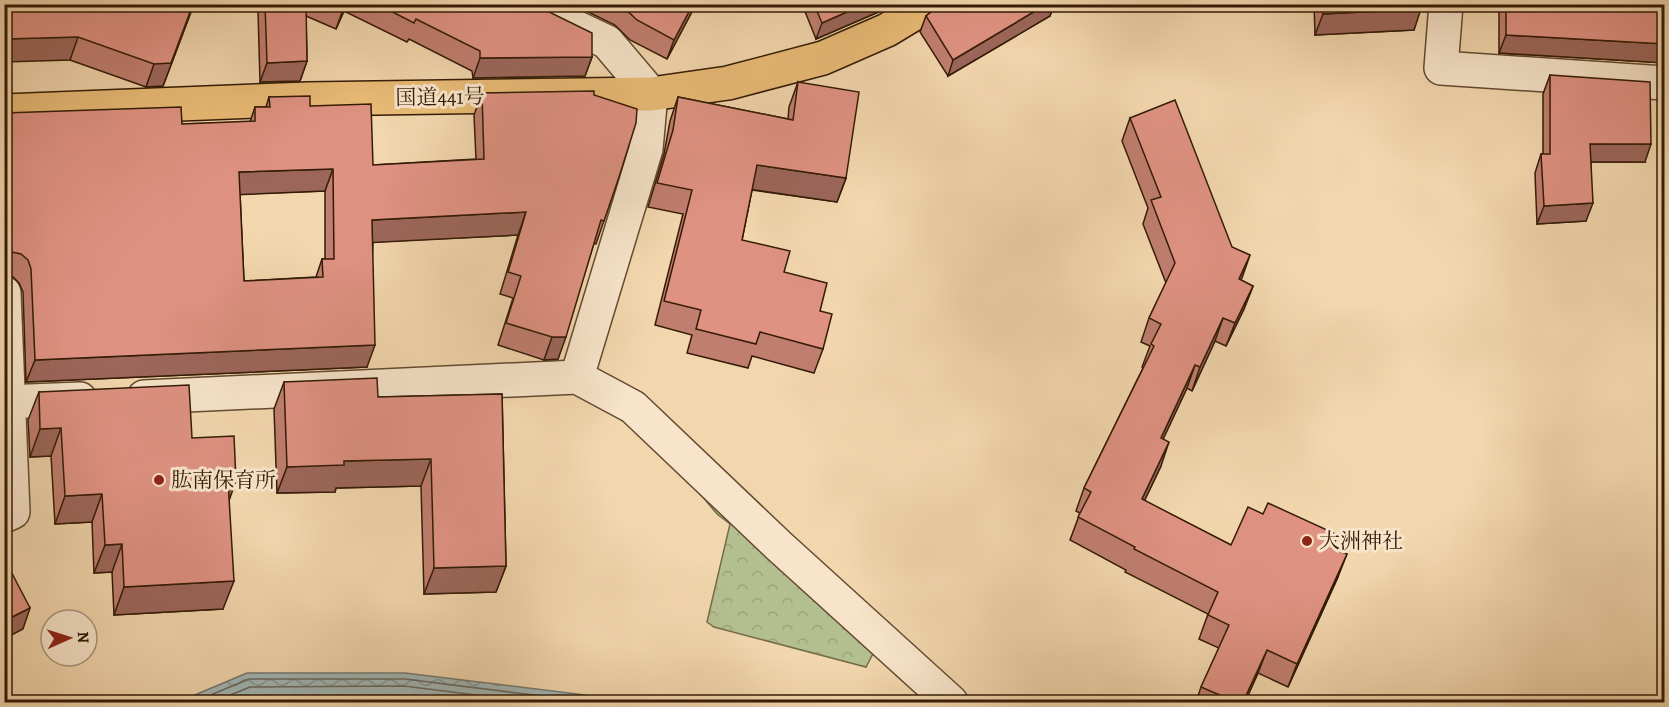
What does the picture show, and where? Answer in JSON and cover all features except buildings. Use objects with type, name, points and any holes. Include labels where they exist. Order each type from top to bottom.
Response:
[{"type":"highway","name":"国道441号","points":[[4,111],[308,99],[651,94],[728,82],[824,58],[887,30],[930,4]]},
{"type":"street","points":[[527,4],[608,42],[651,94],[646,149],[576,376]]},
{"type":"street","points":[[1446,4],[1441,68],[1665,83]]},
{"type":"street","points":[[4,293],[6,402],[13,512],[4,516]]},
{"type":"street","points":[[6,402],[576,376],[633,408],[777,545],[951,702]]},
{"type":"green space","points":[[691,483],[877,646],[866,667],[714,627],[707,622],[730,524],[717,514]]},
{"type":"water","points":[[247,673],[405,673],[585,695],[616,702],[178,702]]},
{"type":"place","name":"肱南保育所","points":[[159,480]]},
{"type":"place","name":"大洲神社","points":[[1307,541]]}]
